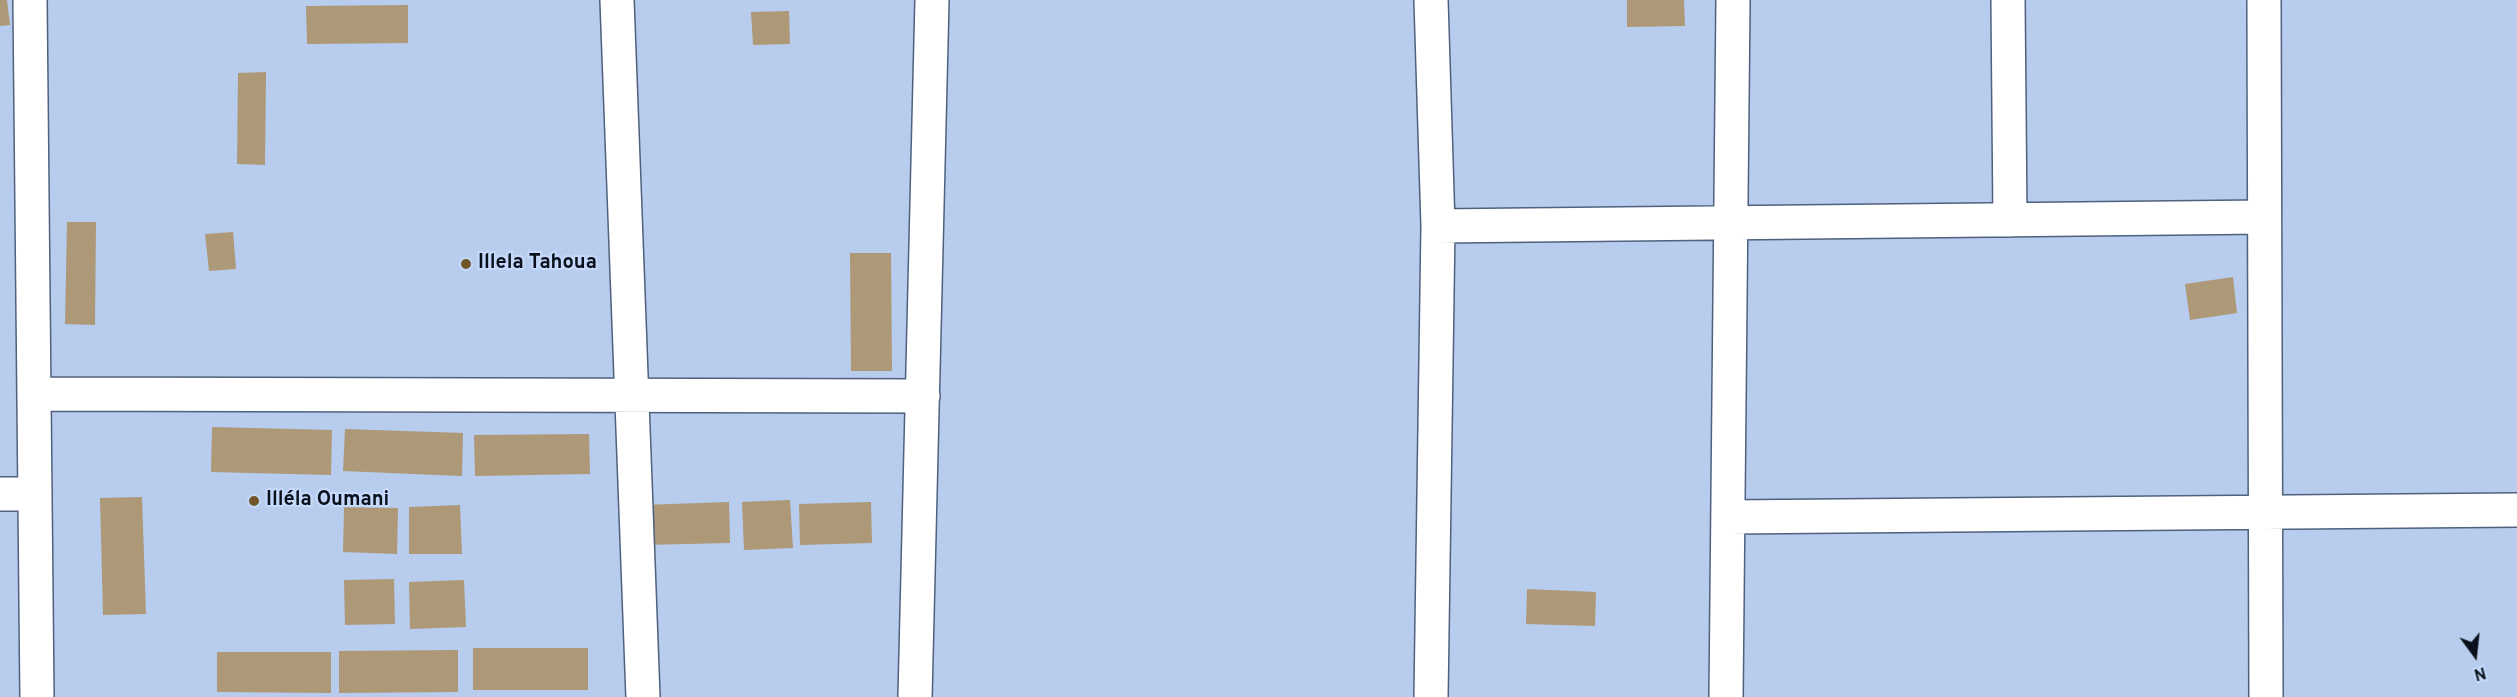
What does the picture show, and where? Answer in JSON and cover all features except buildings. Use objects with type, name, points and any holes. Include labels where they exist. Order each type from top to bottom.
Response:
[{"type":"street","points":[[30,0],[36,697]]},
{"type":"street","points":[[617,0],[643,697]]},
{"type":"street","points":[[915,697],[932,0]]},
{"type":"street","points":[[1431,0],[1438,226],[1431,697]]},
{"type":"street","points":[[1726,697],[1733,0]]},
{"type":"street","points":[[2008,0],[2010,220]]},
{"type":"street","points":[[2264,0],[2266,697]]},
{"type":"street","points":[[1438,226],[2264,218]]},
{"type":"street","points":[[34,394],[922,396]]},
{"type":"street","points":[[0,494],[35,494]]},
{"type":"street","points":[[1728,517],[2517,510]]},
{"type":"place","name":"Illela Tahoua","points":[[466,264]]},
{"type":"place","name":"Illéla Oumani","points":[[254,501]]}]
